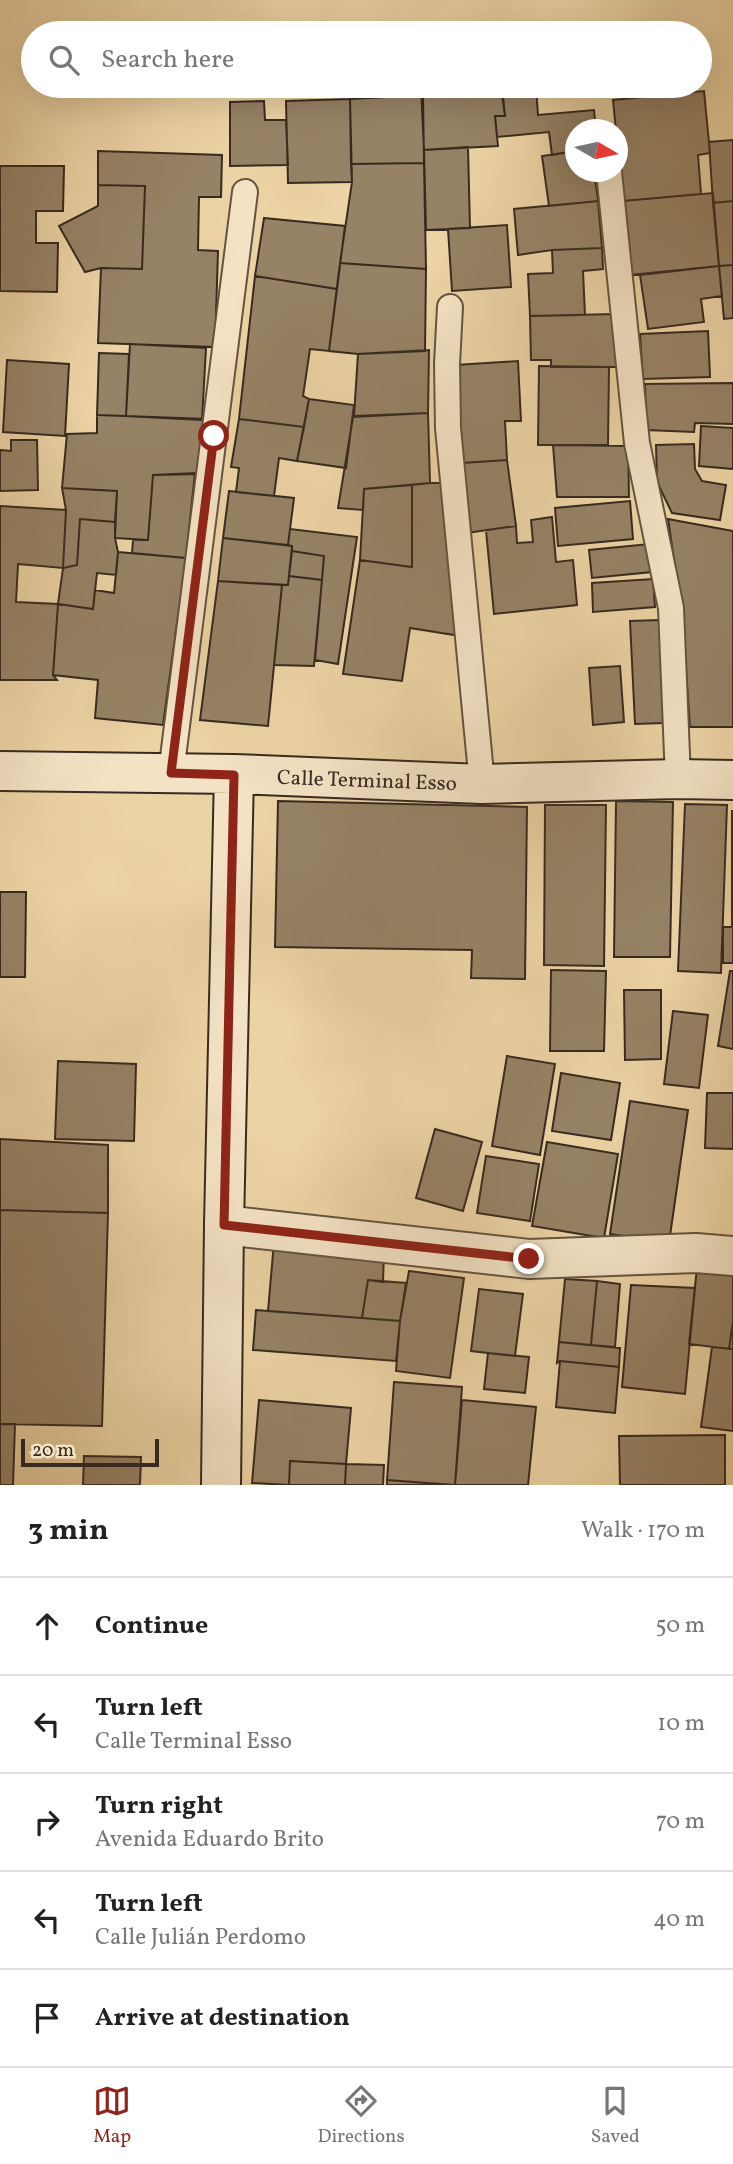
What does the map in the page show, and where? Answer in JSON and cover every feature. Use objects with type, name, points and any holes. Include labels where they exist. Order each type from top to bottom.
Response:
[{"type":"street","name":"Calle Terminal Esso","points":[[0,771],[171,773],[482,784],[733,780]]},
{"type":"street","points":[[221,1485],[234,775]]},
{"type":"street","points":[[224,1225],[529,1259],[696,1254],[733,1256]]},
{"type":"lane","points":[[610,182],[637,443],[671,608],[678,779]]},
{"type":"lane","points":[[171,773],[245,192]]},
{"type":"lane","points":[[450,307],[448,428],[482,784]]},
{"type":"building","points":[[422,98],[503,98],[505,116],[495,116],[498,146],[424,150]]},
{"type":"building","points":[[423,98],[424,163],[351,164],[350,99]]},
{"type":"building","points":[[503,98],[537,98],[538,115],[594,110],[595,119],[565,119],[565,153],[552,155],[549,132],[497,137],[495,116],[505,116]]},
{"type":"building","points":[[705,98],[710,153],[698,155],[701,194],[623,201],[621,182],[628,182],[628,119],[615,119],[613,100]]},
{"type":"building","points":[[350,99],[352,182],[288,183],[286,101]]},
{"type":"building","points":[[264,101],[265,120],[286,120],[288,165],[230,166],[230,102]]},
{"type":"building","points":[[733,140],[733,201],[713,203],[709,142]]},
{"type":"building","points":[[468,147],[470,228],[426,230],[424,150]]},
{"type":"building","points":[[98,151],[222,155],[221,197],[199,197],[198,250],[218,251],[215,347],[98,343],[101,268],[142,269],[145,186],[98,185]]},
{"type":"building","points":[[565,153],[565,182],[595,182],[598,201],[549,206],[542,156]]},
{"type":"building","points":[[424,163],[426,269],[340,263],[352,182],[351,164]]},
{"type":"building","points":[[0,166],[64,166],[63,211],[36,211],[36,243],[58,243],[57,292],[0,291]]},
{"type":"building","points":[[98,185],[145,186],[142,269],[101,268],[85,272],[59,226],[98,206]]},
{"type":"building","points":[[713,193],[719,266],[630,275],[623,201]]},
{"type":"building","points":[[598,201],[602,248],[552,250],[518,255],[514,209]]},
{"type":"building","points":[[733,201],[733,265],[719,266],[713,203]]},
{"type":"building","points":[[264,218],[345,226],[337,289],[255,276]]},
{"type":"building","points":[[507,225],[511,287],[452,291],[448,229]]},
{"type":"building","points":[[602,248],[603,269],[583,271],[585,315],[530,316],[528,274],[553,273],[552,250]]},
{"type":"building","points":[[340,263],[426,269],[425,351],[358,354],[329,351]]},
{"type":"building","points":[[733,265],[733,318],[724,319],[719,266]]},
{"type":"building","points":[[719,266],[722,296],[701,299],[704,322],[648,329],[640,275]]},
{"type":"building","points":[[255,276],[337,289],[329,351],[310,349],[303,396],[309,399],[304,427],[239,419]]},
{"type":"building","points":[[615,314],[616,367],[551,367],[551,360],[531,360],[530,316]]},
{"type":"building","points":[[708,331],[710,377],[643,379],[640,334]]},
{"type":"building","points":[[130,344],[206,348],[202,420],[126,416]]},
{"type":"building","points":[[429,350],[428,413],[354,416],[358,354]]},
{"type":"building","points":[[99,353],[129,354],[126,416],[97,415]]},
{"type":"building","points":[[7,360],[69,364],[65,436],[3,432]]},
{"type":"building","points":[[518,361],[521,421],[505,421],[507,460],[462,463],[456,365]]},
{"type":"building","points":[[539,366],[609,367],[608,445],[538,445]]},
{"type":"building","points":[[733,383],[733,424],[695,423],[694,432],[646,430],[645,384]]},
{"type":"building","points":[[309,399],[354,405],[346,468],[297,461]]},
{"type":"building","points":[[428,413],[430,483],[364,489],[363,510],[338,508],[353,417]]},
{"type":"building","points":[[97,415],[207,419],[203,474],[153,475],[148,540],[115,538],[117,491],[62,488],[67,434],[97,433]]},
{"type":"building","points":[[239,419],[304,427],[297,461],[279,458],[274,496],[236,492],[239,468],[231,467]]},
{"type":"building","points":[[701,426],[733,428],[733,469],[699,466]]},
{"type":"building","points":[[11,440],[37,440],[38,490],[0,491],[0,450],[11,451]]},
{"type":"building","points":[[694,444],[695,469],[702,481],[726,485],[720,520],[672,513],[657,482],[656,445]]},
{"type":"building","points":[[553,445],[628,446],[629,497],[557,497]]},
{"type":"building","points":[[507,460],[516,526],[466,533],[462,463]]},
{"type":"building","points":[[195,473],[186,558],[132,553],[133,540],[148,540],[153,475]]},
{"type":"building","points":[[442,483],[460,636],[410,628],[402,681],[343,674],[360,560],[412,567],[412,485]]},
{"type":"building","points":[[412,485],[412,567],[360,560],[364,489]]},
{"type":"building","points":[[62,488],[117,491],[115,522],[80,519],[77,565],[63,568],[66,510]]},
{"type":"building","points":[[229,491],[294,498],[288,545],[223,538]]},
{"type":"building","points":[[630,501],[633,539],[558,546],[555,508]]},
{"type":"building","points":[[0,506],[66,510],[63,568],[18,564],[16,602],[58,604],[53,675],[57,680],[0,680]]},
{"type":"building","points":[[552,517],[556,562],[573,560],[577,605],[494,614],[486,530],[516,526],[517,543],[533,542],[531,520]]},
{"type":"building","points":[[80,519],[115,522],[118,552],[116,575],[97,573],[93,609],[58,604],[63,568],[77,565]]},
{"type":"building","points":[[668,519],[733,531],[733,727],[690,727],[682,614]]},
{"type":"building","points":[[290,529],[357,537],[338,664],[315,660],[324,556],[292,551],[292,546],[288,545]]},
{"type":"building","points":[[223,538],[292,546],[288,585],[218,581]]},
{"type":"building","points":[[649,544],[652,572],[592,578],[589,550]]},
{"type":"building","points":[[292,551],[324,556],[322,580],[289,576]]},
{"type":"building","points":[[118,552],[186,558],[163,725],[95,718],[98,680],[53,675],[58,604],[93,609],[95,590],[114,593]]},
{"type":"building","points":[[289,576],[322,580],[314,666],[274,665],[282,585],[288,585]]},
{"type":"building","points":[[653,579],[655,607],[593,612],[592,583]]},
{"type":"building","points":[[218,581],[282,585],[268,726],[200,720]]},
{"type":"building","points":[[660,620],[664,723],[635,724],[630,621]]},
{"type":"building","points":[[620,666],[624,722],[593,725],[589,668]]},
{"type":"building","points":[[278,801],[527,807],[525,979],[471,978],[472,950],[275,947]]},
{"type":"building","points":[[616,801],[673,802],[670,957],[614,957]]},
{"type":"building","points":[[685,804],[727,805],[721,973],[678,971]]},
{"type":"building","points":[[545,805],[606,805],[604,966],[544,965]]},
{"type":"building","points":[[732,810],[733,926],[732,926]]},
{"type":"building","points":[[0,892],[26,892],[25,977],[0,977]]},
{"type":"building","points":[[723,927],[733,927],[733,963],[723,963]]},
{"type":"building","points":[[551,970],[606,971],[604,1051],[550,1051]]},
{"type":"building","points":[[730,971],[733,971],[733,1049],[718,1046]]},
{"type":"building","points":[[624,990],[661,990],[661,1059],[625,1060]]},
{"type":"building","points":[[673,1011],[708,1015],[699,1088],[664,1084]]},
{"type":"building","points":[[507,1056],[555,1064],[540,1155],[492,1146]]},
{"type":"building","points":[[58,1061],[136,1064],[134,1141],[55,1139]]},
{"type":"building","points":[[561,1073],[620,1083],[611,1140],[552,1131]]},
{"type":"building","points":[[707,1093],[733,1093],[733,1149],[705,1148]]},
{"type":"building","points":[[630,1101],[688,1110],[669,1243],[610,1234]]},
{"type":"building","points":[[435,1129],[482,1142],[463,1211],[416,1198]]},
{"type":"building","points":[[0,1139],[108,1145],[108,1213],[0,1210]]},
{"type":"building","points":[[547,1142],[618,1154],[604,1238],[532,1226]]},
{"type":"building","points":[[486,1156],[539,1164],[530,1221],[477,1213]]},
{"type":"building","points":[[0,1210],[108,1213],[102,1426],[0,1424]]},
{"type":"building","points":[[274,1242],[384,1251],[383,1282],[368,1280],[362,1318],[268,1311]]},
{"type":"building","points":[[698,1258],[733,1261],[733,1321],[729,1349],[689,1344]]},
{"type":"building","points":[[409,1271],[464,1278],[450,1378],[396,1371],[400,1321]]},
{"type":"building","points":[[565,1279],[597,1281],[591,1345],[559,1342]]},
{"type":"building","points":[[368,1280],[406,1283],[400,1321],[362,1318]]},
{"type":"building","points":[[597,1281],[620,1284],[615,1347],[591,1345]]},
{"type":"building","points":[[631,1285],[695,1288],[685,1394],[622,1387]]},
{"type":"building","points":[[479,1289],[523,1294],[515,1356],[471,1351]]},
{"type":"building","points":[[256,1310],[400,1321],[396,1361],[253,1350]]},
{"type":"building","points":[[733,1321],[733,1349],[729,1349]]},
{"type":"building","points":[[559,1342],[620,1348],[619,1367],[560,1361],[557,1363]]},
{"type":"building","points":[[712,1347],[733,1349],[733,1431],[701,1427]]},
{"type":"building","points":[[488,1353],[529,1357],[525,1393],[484,1389]]},
{"type":"building","points":[[560,1361],[619,1367],[615,1413],[556,1407]]},
{"type":"building","points":[[394,1382],[462,1387],[455,1485],[387,1480]]},
{"type":"building","points":[[259,1400],[351,1408],[346,1464],[290,1461],[289,1485],[252,1483]]},
{"type":"building","points":[[462,1400],[536,1407],[528,1485],[455,1485]]},
{"type":"building","points":[[0,1424],[15,1424],[13,1485],[0,1485]]},
{"type":"building","points":[[725,1435],[725,1485],[620,1485],[619,1436]]},
{"type":"building","points":[[84,1456],[141,1457],[140,1485],[83,1485]]},
{"type":"building","points":[[290,1461],[346,1464],[345,1485],[289,1485]]},
{"type":"building","points":[[346,1464],[384,1465],[383,1485],[345,1485]]},
{"type":"building","points":[[387,1480],[452,1485],[387,1485]]},
{"type":"route","points":[[214,436],[171,773],[234,775],[224,1225],[529,1259]]}]
